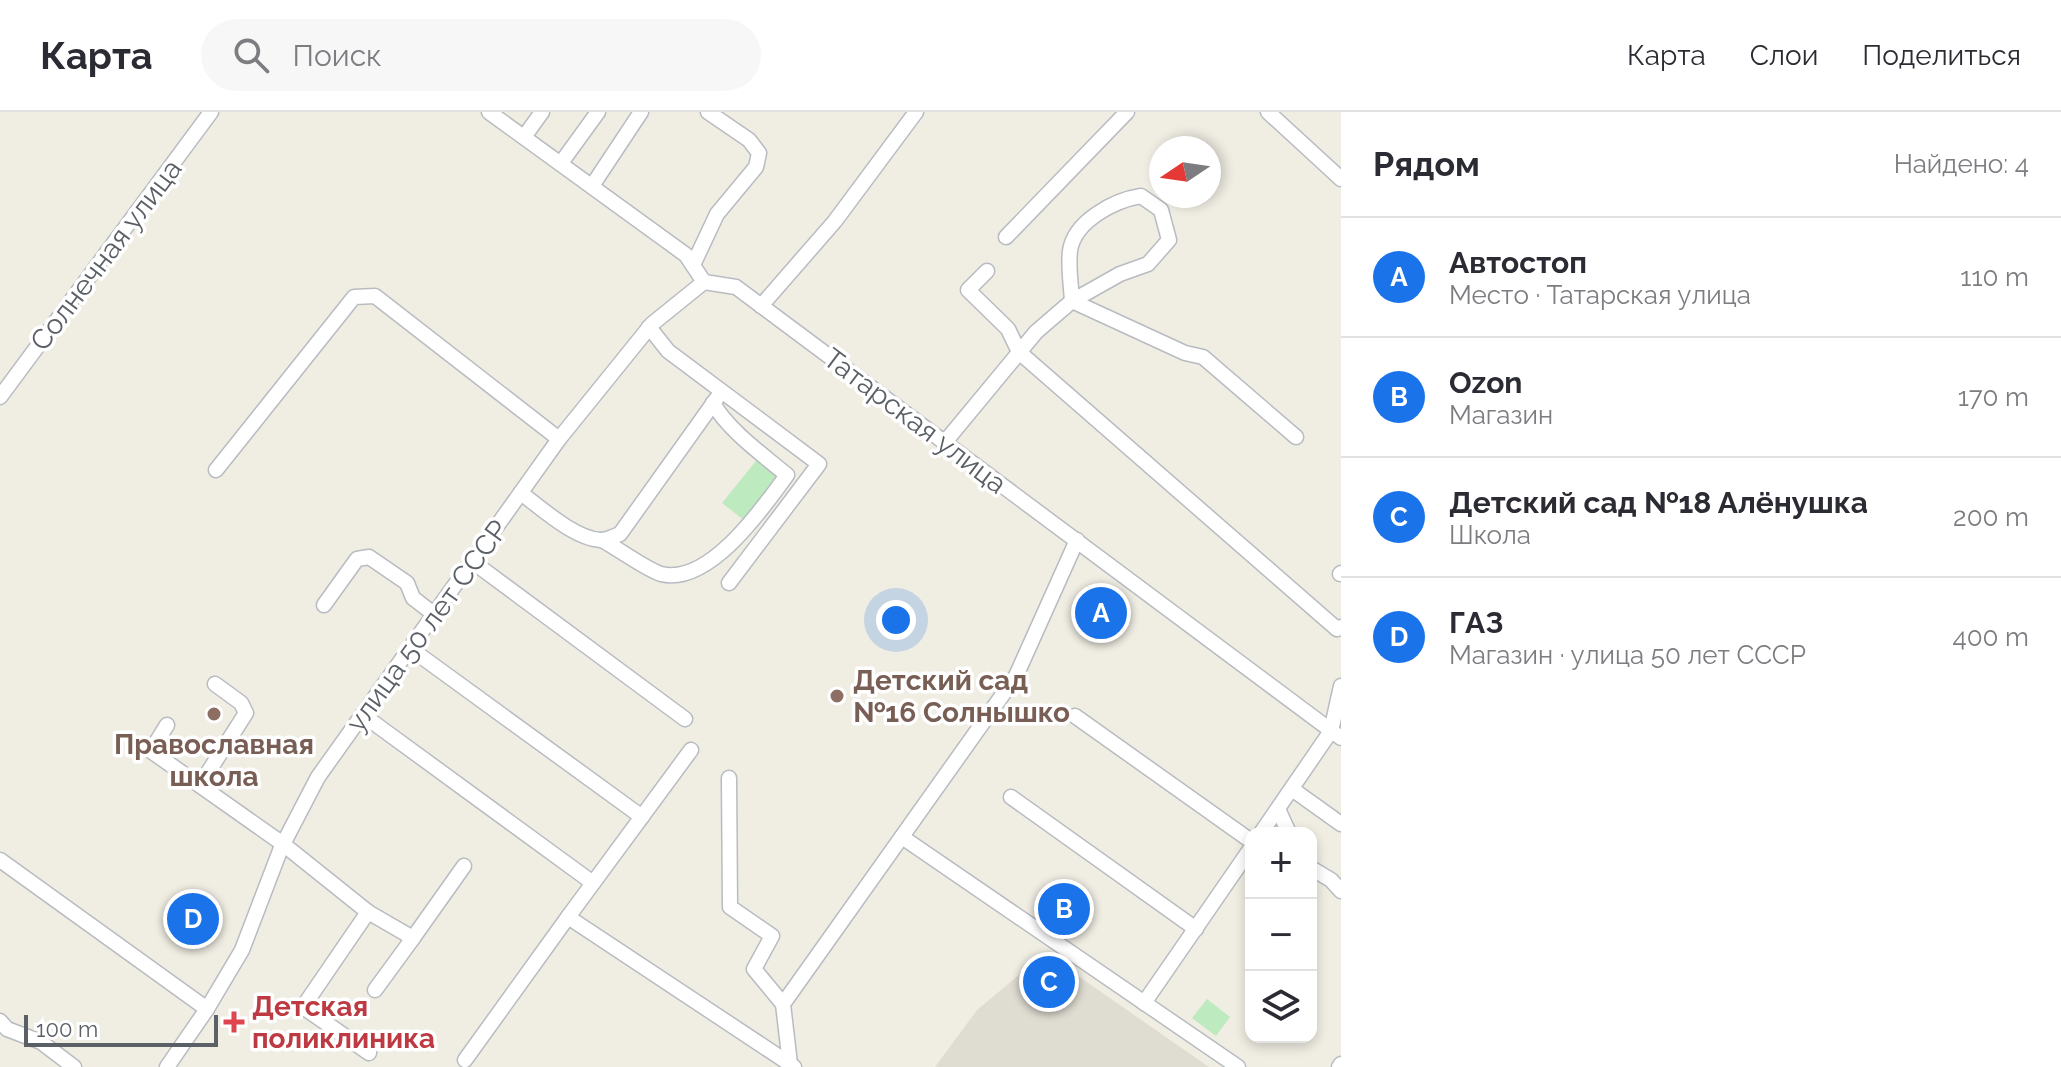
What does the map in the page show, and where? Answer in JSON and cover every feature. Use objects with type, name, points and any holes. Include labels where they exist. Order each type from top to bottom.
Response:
[{"type":"street","name":"Солнечная улица","points":[[0,397],[211,112]]},
{"type":"street","points":[[489,112],[686,255],[704,282]]},
{"type":"street","points":[[524,137],[542,112]]},
{"type":"street","points":[[561,163],[598,112]]},
{"type":"street","points":[[592,186],[641,112]]},
{"type":"street","points":[[693,265],[717,214],[756,167],[759,153],[749,140],[708,112]]},
{"type":"street","points":[[761,306],[835,221],[916,112]]},
{"type":"street","points":[[1006,237],[1127,112]]},
{"type":"street","points":[[1268,112],[1341,179]]},
{"type":"street","points":[[945,442],[1036,332],[1072,301],[1120,274],[1148,264],[1169,240],[1161,210],[1141,196],[1110,205],[1091,219],[1073,240],[1070,252],[1072,301]]},
{"type":"street","points":[[987,271],[968,290],[1008,329],[1019,352],[1337,629],[1341,627]]},
{"type":"street","name":"Татарская улица","points":[[704,282],[736,287],[1336,735]]},
{"type":"street","name":"улица 50 лет СССР","points":[[167,1067],[242,950],[283,844],[318,777],[559,439],[649,327],[704,282]]},
{"type":"street","points":[[216,470],[354,297],[375,296],[559,439]]},
{"type":"street","points":[[1072,301],[1185,353],[1203,357],[1296,437]]},
{"type":"street","points":[[649,327],[668,351],[718,397],[819,464],[729,583]]},
{"type":"street","points":[[602,540],[620,534],[718,397]]},
{"type":"street","points":[[521,493],[562,524],[602,540],[661,574],[694,571],[706,565],[758,515],[787,475],[718,411],[718,397]]},
{"type":"street","points":[[783,1004],[1016,676],[1077,540]]},
{"type":"street","points":[[324,605],[357,559],[369,557],[407,583],[413,598],[435,615]]},
{"type":"street","points":[[473,562],[685,719]]},
{"type":"street","points":[[411,649],[642,817]]},
{"type":"street","points":[[200,785],[246,713],[241,703],[215,684]]},
{"type":"street","points":[[1265,827],[1336,735],[1341,686]]},
{"type":"street","points":[[363,715],[593,883]]},
{"type":"street","points":[[1075,716],[1245,837]]},
{"type":"street","points":[[167,725],[151,751],[283,844],[368,912],[413,938]]},
{"type":"street","points":[[465,1060],[691,750]]},
{"type":"street","points":[[729,778],[730,907],[772,936],[754,969],[783,1004],[792,1065]]},
{"type":"street","points":[[1292,789],[1341,824]]},
{"type":"street","points":[[1011,797],[1196,929]]},
{"type":"street","points":[[1278,809],[1286,827]]},
{"type":"street","points":[[902,837],[1238,1067]]},
{"type":"street","points":[[1144,1003],[1245,857]]},
{"type":"street","points":[[0,860],[207,1009]]},
{"type":"street","points":[[375,990],[464,866]]},
{"type":"street","points":[[1317,872],[1341,891]]},
{"type":"street","points":[[368,912],[303,1007],[369,1053]]},
{"type":"street","points":[[568,917],[792,1065]]},
{"type":"street","points":[[0,1021],[7,1029],[41,1042],[74,1067]]},
{"type":"shaded area","points":[[1045,953],[1209,1067],[935,1067],[977,1010]]},
{"type":"green space","points":[[760,456],[783,474],[745,521],[722,503]]},
{"type":"green space","points":[[1207,999],[1230,1017],[1216,1036],[1192,1018]]},
{"type":"place","name":"Автостоп","points":[[1101,613]]},
{"type":"place","name":"Детский сад №16 Солнышко","points":[[837,696]]},
{"type":"place","name":"Православная школа","points":[[214,714]]},
{"type":"place","name":"Ozon","points":[[1064,909]]},
{"type":"place","name":"ГАЗ","points":[[193,919]]},
{"type":"place","name":"Детский сад №18 Алёнушка","points":[[1049,982]]},
{"type":"place","name":"Детская поликлиника","points":[[234,1022]]}]
